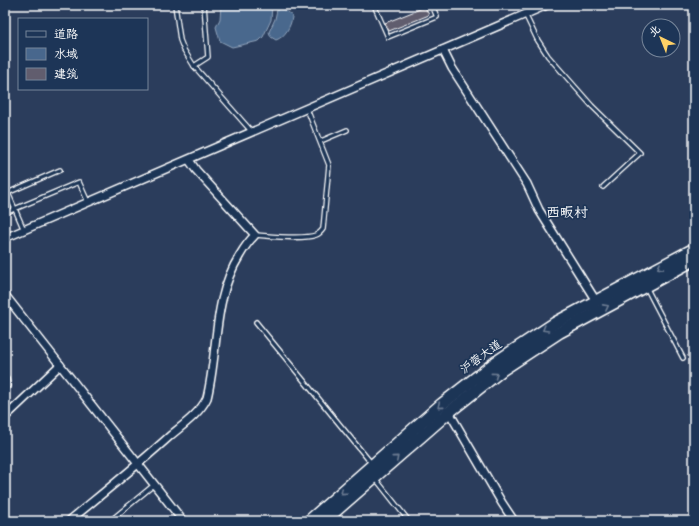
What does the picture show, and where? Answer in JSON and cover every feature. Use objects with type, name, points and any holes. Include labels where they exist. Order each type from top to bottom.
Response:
[{"type":"main road","name":"沪蓉大道","points":[[309,521],[460,389],[496,362],[555,323],[694,249]]},
{"type":"main road","name":"沪蓉大道","points":[[324,521],[449,412],[502,370],[540,344],[694,260]]},
{"type":"street","points":[[5,238],[547,5]]},
{"type":"street","points":[[442,50],[527,184],[539,210],[596,302]]},
{"type":"street","points":[[69,521],[186,422],[205,401],[209,387],[222,296],[236,261],[255,235],[196,170],[189,160]]},
{"type":"street","points":[[5,295],[183,521]]},
{"type":"street","points":[[5,417],[60,365]]},
{"type":"street","points":[[449,412],[494,490],[514,521]]},
{"type":"lane","points":[[175,5],[178,32],[184,50],[194,66],[253,132]]},
{"type":"lane","points":[[194,66],[208,57],[204,5]]},
{"type":"lane","points":[[374,5],[388,37],[437,17],[432,5]]},
{"type":"lane","points":[[525,14],[537,39],[548,56],[592,106],[640,153],[603,187]]},
{"type":"lane","points":[[255,235],[290,237],[314,236],[323,229],[330,165],[307,109]]},
{"type":"lane","points":[[321,142],[347,130]]},
{"type":"lane","points":[[6,193],[60,170]]},
{"type":"lane","points":[[5,213],[79,182],[88,203]]},
{"type":"lane","points":[[5,186],[6,193],[24,230]]},
{"type":"lane","points":[[645,286],[683,358]]},
{"type":"lane","points":[[256,322],[373,465]]},
{"type":"lane","points":[[5,389],[8,386],[7,379]]},
{"type":"lane","points":[[374,477],[409,521]]},
{"type":"lane","points":[[110,521],[154,484]]},
{"type":"path","points":[[683,358],[694,352]]},
{"type":"water","points":[[221,5],[272,5],[271,20],[263,37],[259,41],[232,47],[220,41],[216,27],[220,19]]},
{"type":"water","points":[[280,8],[291,14],[292,17],[287,31],[276,40],[271,37],[269,32],[277,10]]},
{"type":"building","points":[[425,7],[429,15],[389,31],[385,23]]},
{"type":"district","name":"西畈村","points":[[567,213]]}]
